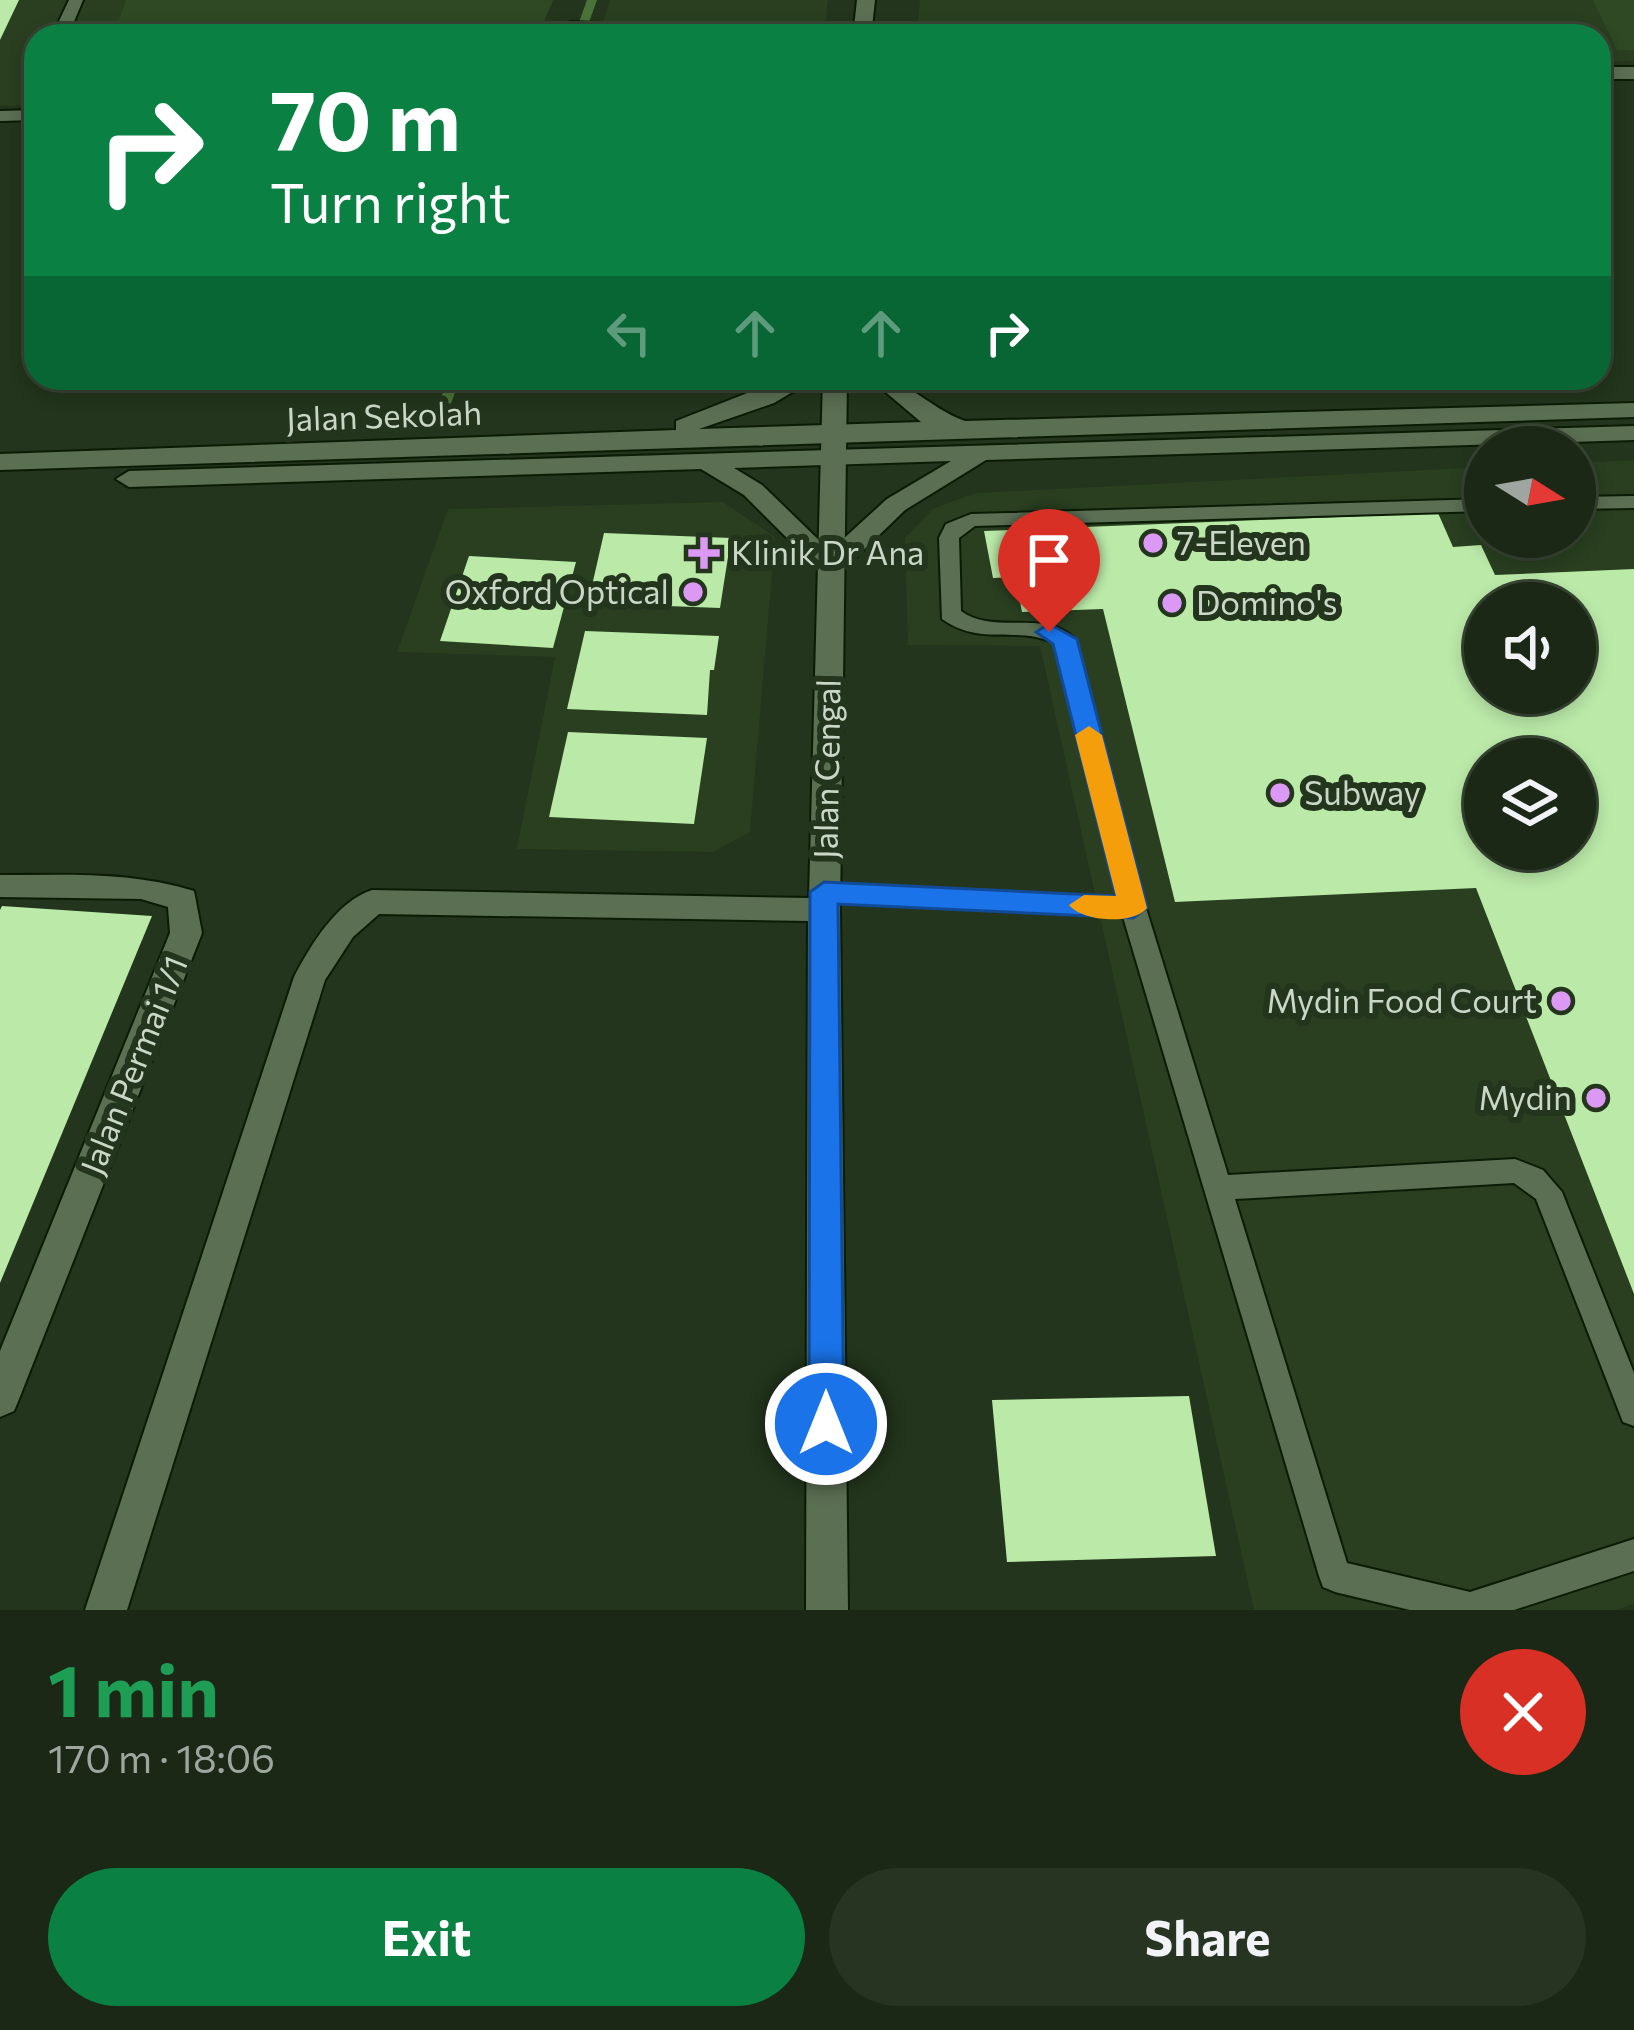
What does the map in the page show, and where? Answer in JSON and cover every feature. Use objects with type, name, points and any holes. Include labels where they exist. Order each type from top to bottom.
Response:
[{"type":"street","points":[[608,440],[697,424],[776,390]]},
{"type":"street","name":"Jalan Cengal","points":[[827,1610],[824,901],[835,390]]},
{"type":"street","points":[[896,390],[936,422],[986,440]]},
{"type":"street","name":"Jalan Sekolah","points":[[986,440],[1634,410]]},
{"type":"street","name":"Jalan Sekolah","points":[[0,462],[608,440],[833,444],[1634,433]]},
{"type":"street","points":[[705,461],[753,490],[831,567],[864,527],[986,440]]},
{"type":"street","name":"Jalan Sekolah","points":[[0,483],[705,461],[833,444]]},
{"type":"street","name":"Jalan Permai 1/1","points":[[0,886],[141,888],[183,899],[186,934],[0,1399]]},
{"type":"street","points":[[106,1610],[310,977],[342,929],[372,902],[824,901]]},
{"type":"lane","points":[[1596,503],[1634,502]]},
{"type":"lane","points":[[1464,505],[992,516],[952,529],[950,614],[962,626],[981,631],[1049,632],[1064,639],[1133,908],[1335,1576],[1470,1608],[1634,1555]]},
{"type":"lane","points":[[824,901],[1133,908]]},
{"type":"lane","points":[[1217,1188],[1515,1171],[1533,1178],[1548,1192],[1634,1412]]},
{"type":"shaded area","points":[[0,0],[553,0],[543,24],[24,24],[24,105],[0,106]]},
{"type":"shaded area","points":[[126,0],[553,0],[543,24],[117,24]]},
{"type":"shaded area","points":[[610,0],[828,0],[825,24],[603,22]]},
{"type":"shaded area","points":[[920,0],[1634,0],[1634,61],[1611,62],[1611,24],[918,24]]},
{"type":"shaded area","points":[[1593,0],[1634,0],[1634,50],[1617,50],[1611,24],[1605,24]]},
{"type":"shaded area","points":[[1634,460],[1634,1604],[1617,1610],[1254,1610],[1040,646],[908,645],[905,538],[934,508],[976,493],[1464,468],[1464,558],[1596,558],[1596,462]]},
{"type":"shaded area","points":[[723,502],[775,537],[750,832],[713,852],[517,849],[555,657],[397,652],[448,509]]},
{"type":"building","points":[[0,0],[19,0],[0,40]]},
{"type":"building","name":"Mydin","points":[[1438,513],[1453,547],[1464,546],[1464,558],[1487,558],[1495,575],[1634,569],[1634,1294],[1476,888],[1175,902],[1103,609],[1022,612],[1015,577],[993,578],[984,531]]},
{"type":"building","points":[[604,533],[731,538],[720,608],[588,603]]},
{"type":"building","points":[[469,556],[576,562],[553,648],[440,641]]},
{"type":"building","points":[[585,631],[719,636],[714,670],[710,670],[707,715],[567,709]]},
{"type":"building","points":[[568,732],[707,738],[694,824],[549,817]]},
{"type":"building","points":[[2,906],[152,916],[0,1283],[0,910]]},
{"type":"building","points":[[1189,1396],[1216,1556],[1007,1562],[992,1400]]},
{"type":"waterway","points":[[583,24],[592,0]]},
{"type":"waterway","points":[[441,415],[450,390]]},
{"type":"slow traffic","points":[[1084,905],[1133,908],[1089,735]]},
{"type":"place","name":"7-Eleven","points":[[1153,543]]},
{"type":"place","name":"Klinik Dr Ana","points":[[704,553]]},
{"type":"place","name":"Oxford Optical","points":[[693,592]]},
{"type":"place","name":"Domino's","points":[[1172,603]]},
{"type":"place","name":"Subway","points":[[1280,793]]},
{"type":"place","name":"Mydin Food Court","points":[[1561,1001]]},
{"type":"place","name":"Mydin","points":[[1596,1098]]},
{"type":"route","points":[[826,1424],[824,892],[1133,908],[1064,639],[1049,632]]}]
